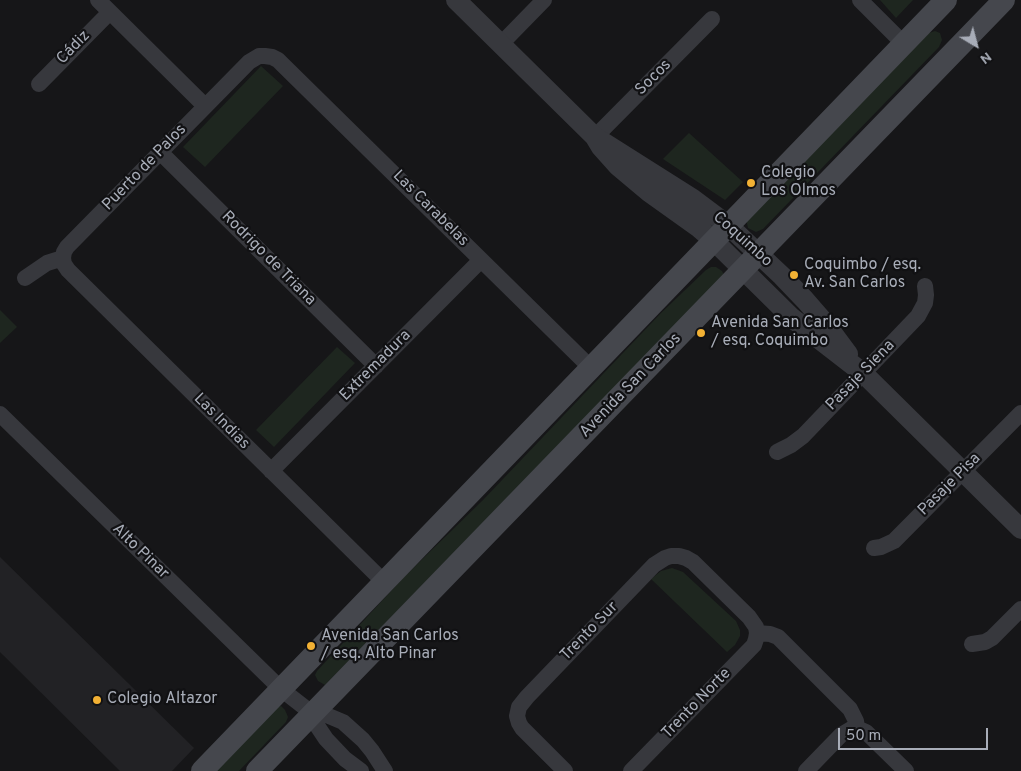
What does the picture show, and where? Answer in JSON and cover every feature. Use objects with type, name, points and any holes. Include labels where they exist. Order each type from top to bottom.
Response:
[{"type":"main road","points":[[202,771],[946,0]]},
{"type":"main road","name":"Avenida San Carlos","points":[[257,771],[1004,0]]},
{"type":"street","points":[[98,0],[205,106]]},
{"type":"street","name":"Coquimbo","points":[[456,0],[595,137],[623,171],[698,227],[722,233],[759,254],[810,306],[863,373]]},
{"type":"street","points":[[501,44],[544,0]]},
{"type":"street","points":[[860,0],[904,44]]},
{"type":"street","name":"Cádiz","points":[[39,84],[110,12]]},
{"type":"street","name":"Socos","points":[[595,137],[712,19]]},
{"type":"street","name":"Puerto de Palos","points":[[62,258],[67,247],[249,62],[259,56],[265,56]]},
{"type":"street","name":"Las Carabelas","points":[[265,56],[272,57],[284,65],[591,368]]},
{"type":"street","name":"Rodrigo de Triana","points":[[160,152],[376,366]]},
{"type":"street","name":"Coquimbo","points":[[722,233],[743,270],[792,318],[863,373],[1021,529]]},
{"type":"street","points":[[25,278],[47,262],[62,258]]},
{"type":"street","name":"Las Indias","points":[[62,258],[68,270],[384,582]]},
{"type":"street","name":"Extremadura","points":[[271,471],[481,260]]},
{"type":"street","name":"Pasaje Siena","points":[[777,452],[803,436],[918,316],[925,303],[925,286]]},
{"type":"street","name":"Pasaje Pisa","points":[[874,548],[894,541],[1021,413]]},
{"type":"street","name":"Alto Pinar","points":[[0,414],[281,689],[313,714]]},
{"type":"street","name":"Trento Sur","points":[[565,771],[522,728],[517,716],[519,707],[659,561],[671,556],[679,556],[693,562],[749,617],[757,633]]},
{"type":"street","points":[[972,644],[985,642],[992,638],[1021,609]]},
{"type":"street","points":[[757,633],[778,637],[850,709],[857,728]]},
{"type":"street","name":"Trento Norte","points":[[631,771],[754,646],[757,633]]},
{"type":"street","points":[[361,771],[326,739],[316,724],[313,714],[324,714],[343,722],[372,750],[385,771]]},
{"type":"street","points":[[806,771],[841,735],[850,729],[857,728],[866,732],[906,771]]},
{"type":"shaded area","points":[[880,0],[913,0],[896,18]]},
{"type":"shaded area","points":[[935,31],[940,33],[942,40],[939,47],[763,229],[756,232],[748,228],[746,219],[929,33]]},
{"type":"shaded area","points":[[261,66],[283,86],[205,167],[183,147]]},
{"type":"shaded area","points":[[689,133],[743,182],[725,200],[663,159]]},
{"type":"shaded area","points":[[711,267],[716,267],[724,275],[325,685],[318,681],[315,675],[317,671],[404,577],[483,500],[661,313]]},
{"type":"shaded area","points":[[0,310],[17,327],[0,343]]},
{"type":"shaded area","points":[[337,347],[355,363],[274,447],[256,430]]},
{"type":"shaded area","name":"Colegio Altazor","points":[[0,557],[194,748],[172,771],[120,771],[0,652]]},
{"type":"shaded area","points":[[672,568],[683,572],[736,621],[740,630],[740,636],[735,645],[727,652],[651,579],[661,571]]},
{"type":"shaded area","points":[[281,706],[288,717],[286,722],[239,771],[212,771],[273,708]]},
{"type":"place","name":"Colegio Los Olmos","points":[[751,183]]},
{"type":"place","name":"Coquimbo / esq. Av. San Carlos","points":[[794,275]]},
{"type":"place","name":"Avenida San Carlos / esq. Coquimbo","points":[[701,333]]},
{"type":"place","name":"Avenida San Carlos / esq. Alto Pinar","points":[[311,646]]},
{"type":"place","name":"Colegio Altazor","points":[[97,700]]}]
